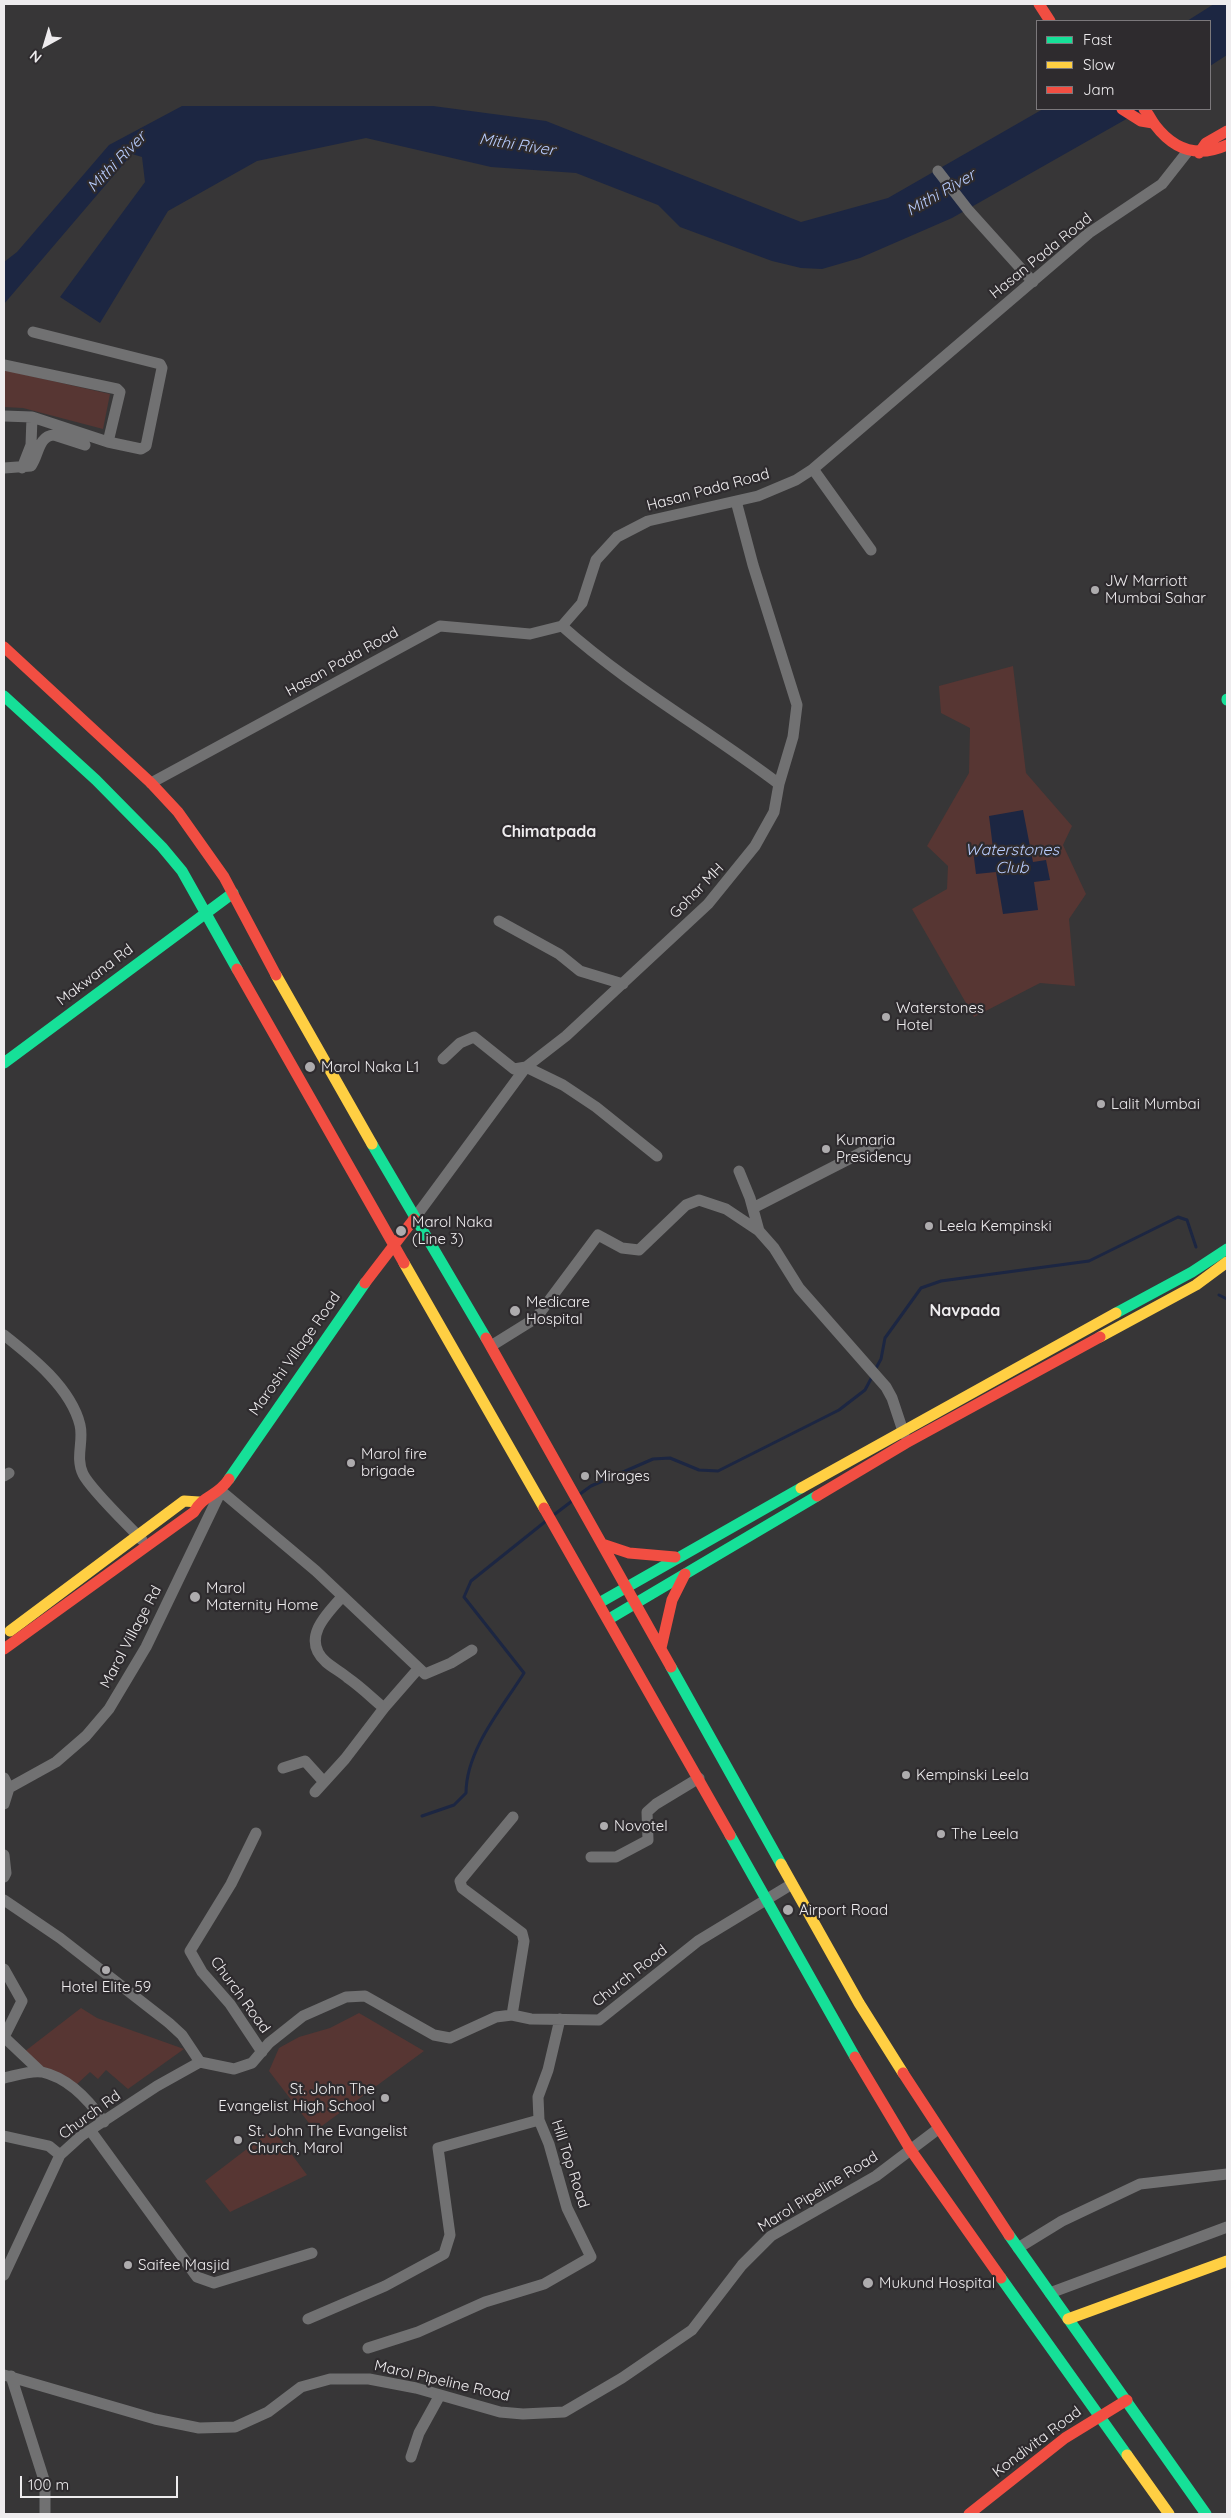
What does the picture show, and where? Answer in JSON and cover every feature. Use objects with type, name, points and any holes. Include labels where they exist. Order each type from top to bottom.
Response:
[{"type":"main road","points":[[1039,4],[1049,20]]},
{"type":"main road","points":[[1128,110],[1144,113],[1166,136],[1194,152],[1213,153],[1227,146]]},
{"type":"main road","points":[[1194,152],[1227,131]]},
{"type":"main road","points":[[4,647],[151,783],[178,812],[207,850],[233,893],[414,1219],[460,1313],[491,1346],[859,2003],[938,2129],[1018,2248],[1206,2514]]},
{"type":"main road","points":[[4,696],[117,798],[152,833],[182,871],[439,1325],[699,1778],[832,2018],[910,2149],[1168,2514]]},
{"type":"main road","name":"Makwana Rd","points":[[4,1063],[233,893]]},
{"type":"main road","name":"Maroshi Village Road","points":[[4,1635],[184,1501],[199,1502],[221,1490],[351,1300],[395,1246],[414,1219]]},
{"type":"main road","points":[[599,1603],[625,1586],[903,1429],[1192,1272],[1227,1249]]},
{"type":"main road","points":[[608,1620],[906,1443],[1196,1284],[1227,1262]]},
{"type":"main road","points":[[439,1325],[460,1313]]},
{"type":"main road","name":"Maroshi Village Road","points":[[4,1648],[194,1512],[199,1502]]},
{"type":"main road","points":[[602,1544],[621,1552],[647,1556],[678,1557]]},
{"type":"main road","points":[[661,1648],[665,1621],[679,1582],[685,1574]]},
{"type":"main road","points":[[1068,2319],[1227,2261]]},
{"type":"main road","name":"Kondivita Road","points":[[969,2514],[1030,2465],[1098,2415],[1127,2400]]},
{"type":"street","name":"Hasan Pada Road","points":[[151,783],[440,626],[530,634],[562,626],[582,603],[596,560],[617,537],[648,521],[758,496],[796,480],[813,469],[1089,234],[1162,184],[1194,152]]},
{"type":"street","points":[[938,171],[969,212],[1033,282]]},
{"type":"street","points":[[4,416],[32,417],[108,442],[141,449],[146,446],[162,368],[160,364],[33,332]]},
{"type":"street","points":[[4,365],[117,389],[120,392],[108,442]]},
{"type":"street","points":[[22,468],[31,445],[32,417]]},
{"type":"street","points":[[4,468],[31,466],[42,441],[48,435],[54,434],[85,445]]},
{"type":"street","points":[[813,469],[871,550]]},
{"type":"street","name":"Gohar MH","points":[[414,1219],[481,1131],[526,1067],[566,1036],[708,904],[756,846],[774,812],[779,784],[793,737],[797,705],[753,565],[736,501]]},
{"type":"street","points":[[562,626],[635,686],[706,730],[779,784]]},
{"type":"street","points":[[499,921],[559,954],[580,971],[623,984]]},
{"type":"street","points":[[443,1059],[460,1042],[474,1037],[514,1069],[526,1067],[564,1085],[596,1107],[657,1156]]},
{"type":"street","points":[[753,1208],[886,1140]]},
{"type":"street","points":[[739,1172],[753,1208],[759,1231]]},
{"type":"street","points":[[491,1346],[536,1318],[598,1234],[622,1248],[639,1250],[686,1205],[699,1200],[726,1209],[759,1231],[774,1248],[799,1288],[886,1387],[892,1398],[906,1443]]},
{"type":"street","points":[[4,1336],[52,1376],[81,1426],[78,1454],[83,1474],[146,1545]]},
{"type":"street","points":[[221,1490],[316,1571],[425,1674],[451,1664],[472,1650]]},
{"type":"street","name":"Marol Village Rd","points":[[7,1783],[56,1762],[86,1736],[109,1709],[146,1647],[221,1490]]},
{"type":"street","points":[[342,1597],[327,1612],[318,1626],[315,1636],[317,1650],[325,1661],[384,1708]]},
{"type":"street","points":[[315,1792],[345,1759],[418,1668]]},
{"type":"street","points":[[283,1768],[305,1761],[324,1782]]},
{"type":"street","points":[[591,1858],[616,1857],[648,1840],[647,1812],[656,1804],[699,1778]]},
{"type":"street","points":[[4,1804],[7,1783]]},
{"type":"street","points":[[512,2016],[524,1941],[522,1933],[462,1888],[460,1881],[513,1818]]},
{"type":"street","name":"Church Road","points":[[256,1833],[231,1884],[190,1951],[202,1972],[230,2004],[262,2052],[269,2043],[303,2016],[346,1997],[365,1996],[434,2035],[450,2038],[496,2017],[599,2020],[698,1942],[792,1884]]},
{"type":"street","points":[[4,1855],[6,1872],[4,1876]]},
{"type":"street","points":[[4,1900],[60,1938],[169,2023],[182,2035],[200,2062],[234,2070],[252,2063],[262,2052]]},
{"type":"street","points":[[4,1969],[22,2001],[4,2037],[41,2072],[66,2082],[92,2103],[104,2122]]},
{"type":"street","name":"Hill Top Road","points":[[368,2348],[418,2332],[485,2302],[544,2284],[591,2257],[576,2230],[539,2120],[538,2097],[548,2070],[560,2019]]},
{"type":"street","name":"Church Rd","points":[[4,2275],[60,2155],[90,2130],[157,2086],[200,2062]]},
{"type":"street","points":[[4,2078],[41,2072]]},
{"type":"street","points":[[308,2319],[385,2286],[444,2254],[450,2235],[438,2148],[539,2120]]},
{"type":"street","name":"Marol Pipeline Road","points":[[7,2376],[155,2419],[199,2428],[235,2427],[268,2412],[301,2386],[330,2379],[369,2379],[440,2395],[500,2412],[523,2414],[564,2412],[622,2378],[692,2330],[742,2265],[771,2236],[876,2176],[938,2129]]},
{"type":"street","points":[[90,2130],[197,2277],[214,2283],[312,2253]]},
{"type":"street","points":[[4,2136],[49,2146],[60,2155]]},
{"type":"street","points":[[1018,2248],[1062,2221],[1140,2184],[1227,2174]]},
{"type":"street","points":[[1050,2294],[1227,2227]]},
{"type":"street","points":[[7,2376],[45,2483],[45,2514]]},
{"type":"street","points":[[411,2456],[419,2433],[440,2395]]},
{"type":"shaded area","points":[[4,370],[110,394],[103,429],[23,408],[4,407]]},
{"type":"shaded area","name":"Waterstones Club","points":[[1013,666],[1026,773],[1072,826],[1063,845],[1086,894],[1069,919],[1075,986],[1040,983],[974,1017],[912,909],[947,889],[948,866],[927,846],[969,773],[970,728],[941,713],[939,686]]},
{"type":"shaded area","points":[[81,2008],[97,2018],[184,2049],[128,2089],[106,2070],[98,2079],[90,2072],[76,2085],[45,2071],[24,2052]]},
{"type":"shaded area","points":[[359,2013],[424,2051],[315,2131],[269,2071],[279,2048],[299,2037],[330,2028]]},
{"type":"shaded area","points":[[273,2129],[307,2175],[230,2212],[205,2181]]},
{"type":"water","points":[[1214,4],[1227,4],[1227,55],[1211,65],[1211,20],[1189,20]]},
{"type":"water","name":"Mithi River","points":[[182,106],[433,106],[546,121],[801,222],[888,198],[1041,110],[1142,110],[952,218],[860,258],[822,269],[801,268],[772,261],[680,227],[658,205],[576,173],[491,167],[366,138],[257,161],[168,211],[100,323],[60,297],[145,182],[142,157],[132,154],[4,304],[4,262],[17,252],[109,145]]},
{"type":"water","name":"Waterstones Club","points":[[1023,810],[1033,862],[1046,860],[1050,880],[1034,882],[1038,910],[1003,914],[996,872],[976,874],[973,850],[993,848],[989,816]]},
{"type":"waterway","points":[[875,1370],[881,1359],[885,1338],[921,1288],[941,1281],[1089,1261],[1178,1217],[1187,1220],[1196,1247]]},
{"type":"waterway","points":[[1219,1295],[1227,1299]]},
{"type":"waterway","points":[[580,1494],[591,1486],[653,1459],[670,1458],[699,1470],[718,1471],[839,1410],[865,1390],[873,1375]]},
{"type":"waterway","points":[[555,1514],[572,1501]]},
{"type":"waterway","points":[[422,1816],[454,1805],[466,1793],[472,1761],[479,1745],[524,1673],[464,1597],[471,1581],[546,1521]]},
{"type":"traffic: fast","points":[[4,696],[96,780],[162,847],[182,871],[237,969]]},
{"type":"traffic: fast","points":[[4,1063],[233,893]]},
{"type":"traffic: fast","points":[[372,1144],[486,1338]]},
{"type":"traffic: fast","points":[[1116,1313],[1192,1272],[1227,1249]]},
{"type":"traffic: fast","points":[[229,1479],[365,1283]]},
{"type":"traffic: fast","points":[[599,1603],[801,1488]]},
{"type":"traffic: fast","points":[[609,1619],[817,1496]]},
{"type":"traffic: fast","points":[[671,1667],[781,1864]]},
{"type":"traffic: fast","points":[[730,1835],[855,2057]]},
{"type":"traffic: fast","points":[[1009,2235],[1206,2514]]},
{"type":"traffic: fast","points":[[1001,2278],[1127,2455]]},
{"type":"traffic: slow","points":[[276,975],[372,1144]]},
{"type":"traffic: slow","points":[[1100,1337],[1196,1285],[1227,1262]]},
{"type":"traffic: slow","points":[[404,1263],[544,1508]]},
{"type":"traffic: slow","points":[[801,1488],[1116,1313]]},
{"type":"traffic: slow","points":[[10,1631],[184,1501],[199,1502]]},
{"type":"traffic: slow","points":[[781,1864],[859,2003],[903,2073]]},
{"type":"traffic: slow","points":[[1068,2319],[1227,2261]]},
{"type":"traffic: slow","points":[[1127,2455],[1169,2514]]},
{"type":"traffic: jam","points":[[1039,4],[1049,20]]},
{"type":"traffic: jam","points":[[1124,110],[1141,121],[1153,123]]},
{"type":"traffic: jam","points":[[1145,110],[1162,134],[1178,146],[1196,151],[1206,151],[1227,145]]},
{"type":"traffic: jam","points":[[1199,153],[1206,143],[1227,131]]},
{"type":"traffic: jam","points":[[4,647],[151,783],[178,812],[224,877],[276,975]]},
{"type":"traffic: jam","points":[[237,969],[404,1263]]},
{"type":"traffic: jam","points":[[365,1283],[414,1219]]},
{"type":"traffic: jam","points":[[817,1496],[906,1443],[1100,1337]]},
{"type":"traffic: jam","points":[[486,1338],[671,1667]]},
{"type":"traffic: jam","points":[[4,1649],[194,1512],[202,1502],[220,1489],[229,1479]]},
{"type":"traffic: jam","points":[[544,1508],[730,1835]]},
{"type":"traffic: jam","points":[[602,1544],[629,1553],[675,1557]]},
{"type":"traffic: jam","points":[[661,1648],[672,1600],[685,1574]]},
{"type":"traffic: jam","points":[[855,2057],[910,2149],[1001,2278]]},
{"type":"traffic: jam","points":[[903,2073],[1009,2235]]},
{"type":"traffic: jam","points":[[969,2514],[1065,2438],[1127,2400]]},
{"type":"place","name":"JW Marriott Mumbai Sahar","points":[[1095,590]]},
{"type":"place","name":"Waterstones Hotel","points":[[886,1017]]},
{"type":"place","name":"Marol Naka L1","points":[[310,1067]]},
{"type":"place","name":"Lalit Mumbai","points":[[1101,1104]]},
{"type":"place","name":"Kumaria Presidency","points":[[826,1149]]},
{"type":"place","name":"Leela Kempinski","points":[[929,1226]]},
{"type":"place","name":"Marol Naka (Line 3)","points":[[401,1231]]},
{"type":"place","name":"Medicare Hospital","points":[[515,1311]]},
{"type":"place","name":"Marol fire brigade","points":[[351,1463]]},
{"type":"place","name":"Mirages","points":[[585,1476]]},
{"type":"place","name":"Marol Maternity Home","points":[[195,1597]]},
{"type":"place","name":"Kempinski Leela","points":[[906,1775]]},
{"type":"place","name":"Novotel","points":[[604,1826]]},
{"type":"place","name":"The Leela","points":[[941,1834]]},
{"type":"place","name":"Airport Road","points":[[788,1910]]},
{"type":"place","name":"Hotel Elite 59","points":[[106,1970]]},
{"type":"place","name":"St. John The Evangelist High School","points":[[385,2098]]},
{"type":"place","name":"St. John The Evangelist Church, Marol","points":[[238,2140]]},
{"type":"place","name":"Saifee Masjid","points":[[128,2265]]},
{"type":"place","name":"Mukund Hospital","points":[[868,2283]]},
{"type":"district","name":"Chimatpada","points":[[549,832]]},
{"type":"district","name":"Navpada","points":[[965,1311]]}]
